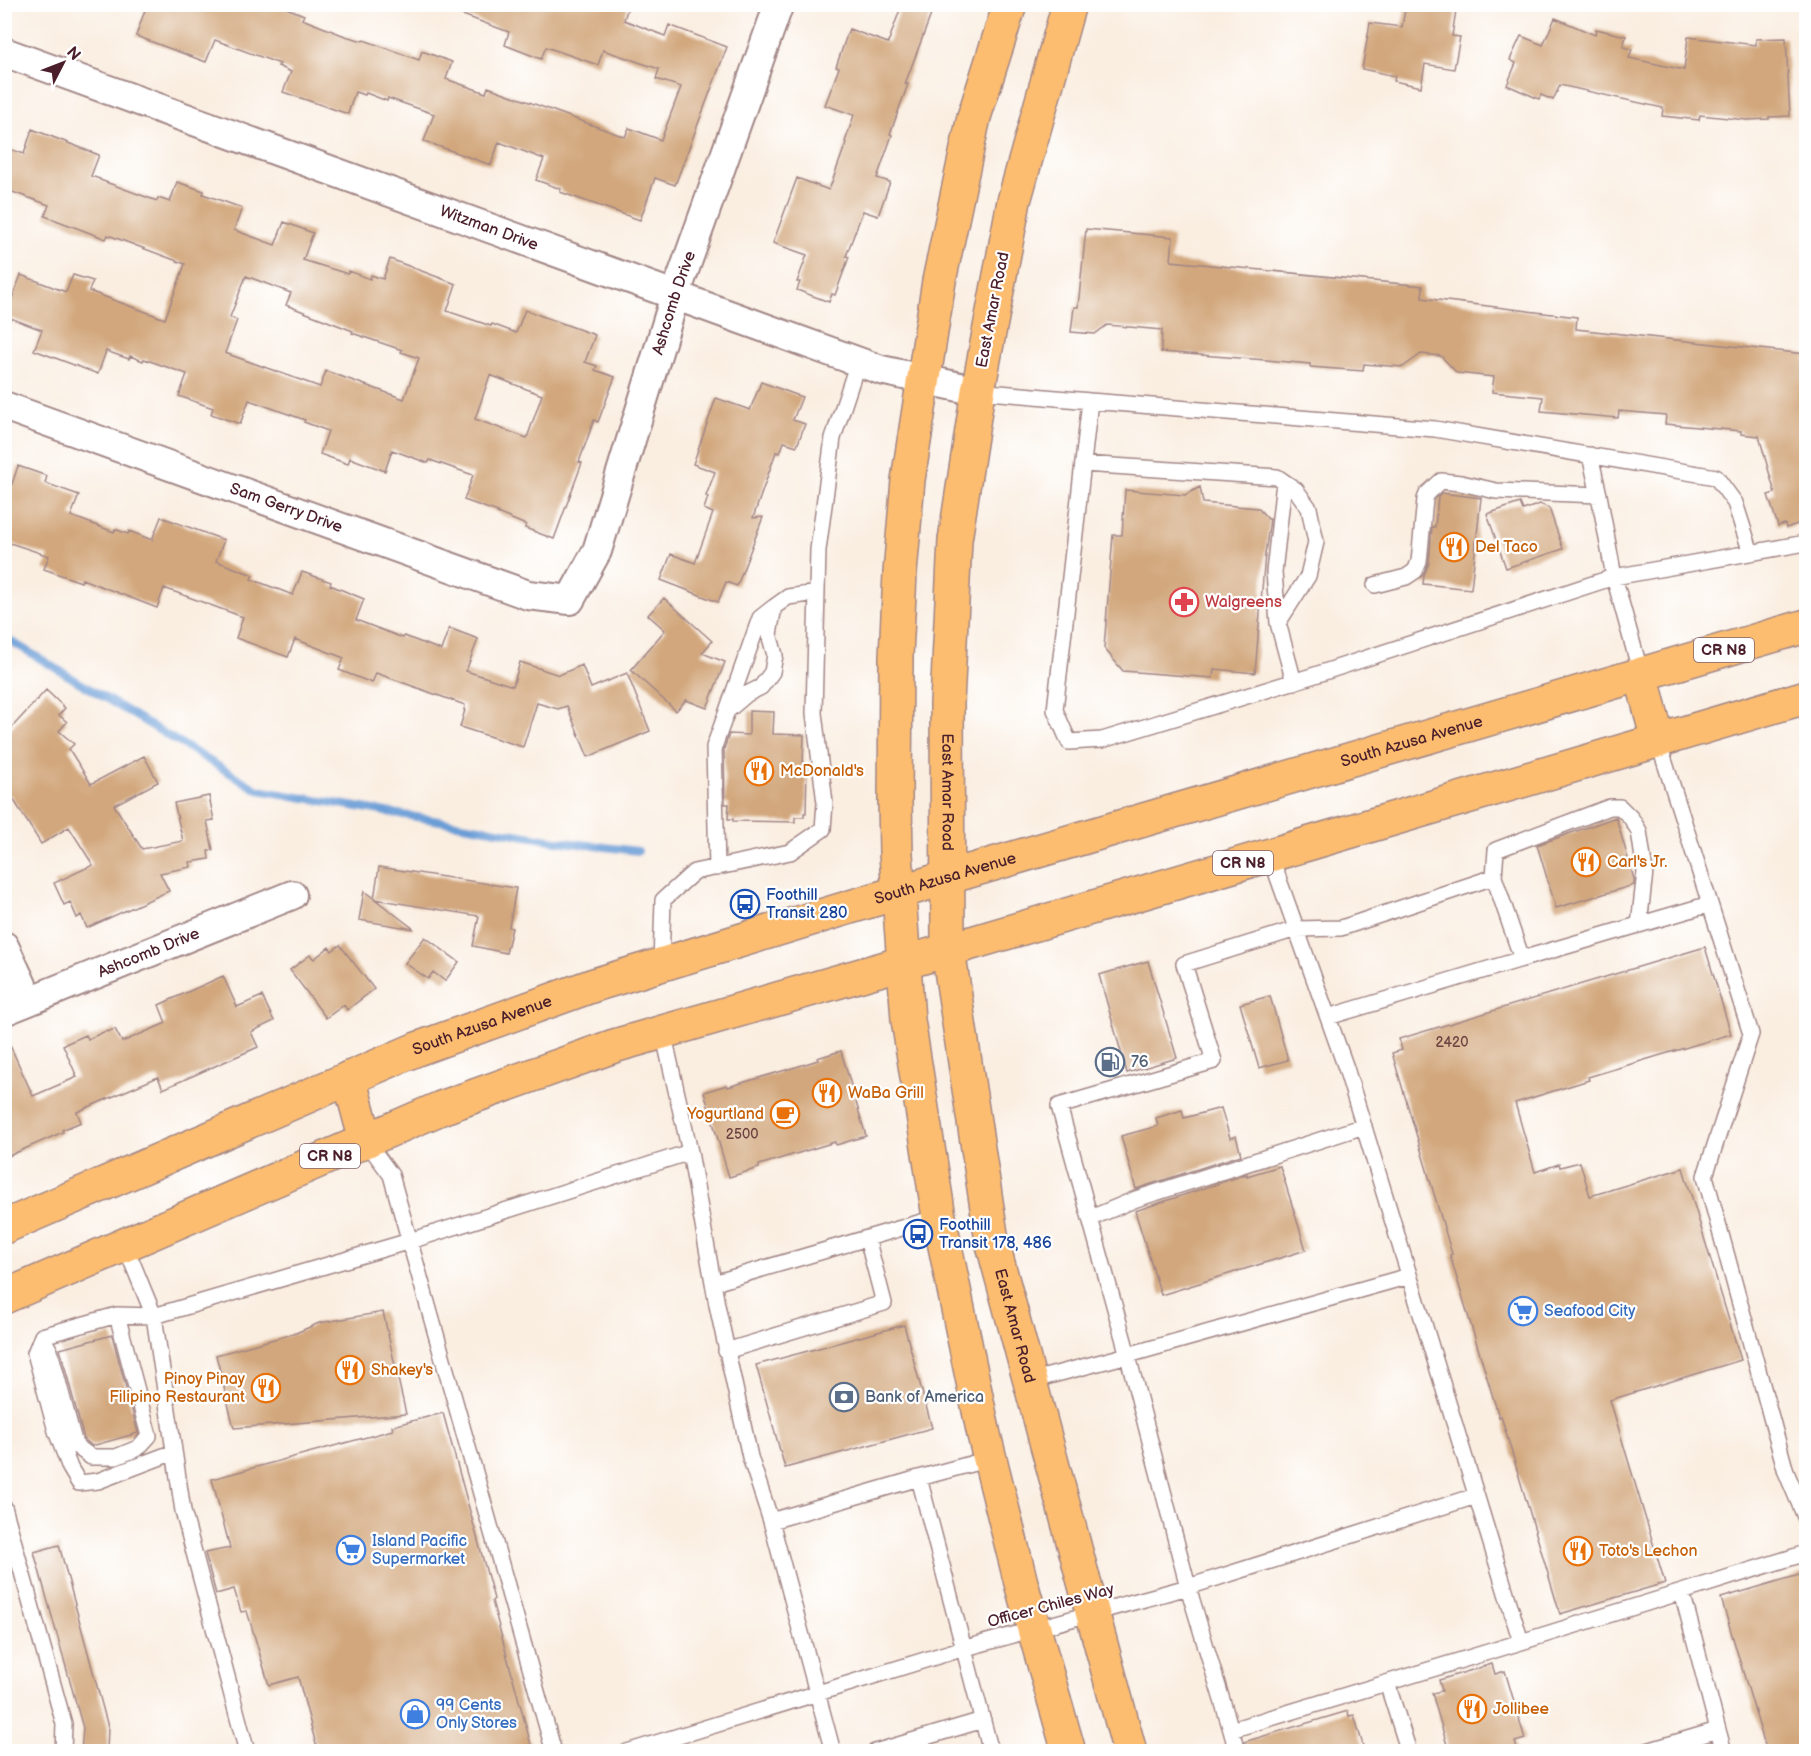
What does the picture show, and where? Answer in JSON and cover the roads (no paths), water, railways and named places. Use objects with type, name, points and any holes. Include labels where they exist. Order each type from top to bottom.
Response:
[{"type":"main road","points":[[1010,4],[974,117],[939,281],[908,480],[899,583],[895,696],[896,854],[908,1020],[939,1217],[989,1459],[1069,1752]]},
{"type":"main road","name":"East Amar Road","points":[[1069,4],[1014,201],[978,392],[955,540],[946,703],[948,950],[992,1241],[1130,1752]]},
{"type":"main road","name":"South Azusa Avenue","points":[[4,1227],[417,1049],[594,985],[898,892],[1806,626]]},
{"type":"main road","points":[[1641,674],[1658,741]]},
{"type":"main road","name":"CR N8","points":[[4,1297],[441,1108],[614,1046],[1806,697]]},
{"type":"main road","points":[[349,1078],[366,1141]]},
{"type":"street","name":"Ashcomb Drive","points":[[570,600],[597,551],[675,296],[777,5]]},
{"type":"street","name":"Witzman Drive","points":[[4,52],[858,362],[881,370],[978,392]]},
{"type":"street","name":"Sam Gerry Drive","points":[[4,406],[528,596],[570,600]]},
{"type":"street","name":"Ashcomb Drive","points":[[16,1006],[292,895]]},
{"type":"street","points":[[4,946],[16,1006]]},
{"type":"lane","points":[[661,964],[663,900],[694,872],[790,852],[823,829],[825,803],[814,713],[818,550],[833,438],[858,362]]},
{"type":"lane","points":[[978,392],[1435,429],[1716,477],[1735,503],[1750,553]]},
{"type":"lane","points":[[1090,401],[1055,710],[1069,742],[1102,740],[1294,682],[1614,578],[1806,543]]},
{"type":"lane","points":[[1590,455],[1614,578],[1641,674]]},
{"type":"lane","points":[[1083,464],[1277,477],[1296,490],[1310,508],[1316,542],[1308,576],[1278,623]]},
{"type":"lane","points":[[1284,482],[1274,572],[1278,623],[1294,682]]},
{"type":"lane","points":[[1375,585],[1406,577],[1415,571],[1419,562],[1425,499],[1427,494],[1441,482],[1461,483],[1496,490],[1599,495]]},
{"type":"lane","points":[[717,868],[714,747],[760,618],[788,597],[817,593]]},
{"type":"lane","points":[[727,711],[747,694],[760,687],[772,672],[775,655],[769,634],[774,607]]},
{"type":"lane","points":[[1658,741],[1751,1034],[1706,1176],[1786,1472],[1806,1519]]},
{"type":"lane","points":[[1522,959],[1494,877],[1496,850],[1610,807],[1620,807],[1632,818],[1639,831],[1645,873],[1639,924]]},
{"type":"lane","points":[[1270,855],[1346,1068],[1521,1642]]},
{"type":"lane","points":[[1237,1752],[1188,1587],[1128,1355],[1059,1106],[1214,1061],[1184,964],[1296,929],[1341,927],[1494,877]]},
{"type":"lane","points":[[1328,1017],[1710,904]]},
{"type":"lane","points":[[663,1032],[690,1152],[726,1351],[750,1457],[771,1521],[833,1752]]},
{"type":"lane","points":[[1091,1218],[1137,1199],[1364,1126]]},
{"type":"lane","points":[[366,1141],[391,1175],[554,1752]]},
{"type":"lane","points":[[42,1336],[117,1315],[154,1316],[410,1241],[690,1152]]},
{"type":"lane","points":[[714,1283],[939,1217]]},
{"type":"lane","points":[[726,1351],[884,1303],[867,1238]]},
{"type":"lane","points":[[125,1245],[154,1316],[183,1511],[248,1752]]},
{"type":"lane","points":[[1030,1381],[1409,1276]]},
{"type":"lane","points":[[42,1336],[50,1351],[75,1445],[91,1457],[116,1457],[138,1448],[149,1436],[117,1315]]},
{"type":"lane","points":[[42,1336],[35,1353],[56,1431],[78,1483],[98,1481],[174,1452]]},
{"type":"lane","points":[[771,1521],[989,1459]]},
{"type":"lane","points":[[919,1478],[957,1650],[983,1720],[991,1752]]},
{"type":"lane","name":"Officer Chiles Way","points":[[627,1752],[957,1650],[1188,1587],[1476,1496]]},
{"type":"lane","points":[[4,1507],[64,1724],[63,1752]]},
{"type":"lane","points":[[1231,1730],[1806,1553]]},
{"type":"lane","points":[[1682,1592],[1724,1752]]},
{"type":"lane","points":[[1387,1683],[1409,1752]]},
{"type":"lane","points":[[875,1752],[983,1720]]},
{"type":"lane","points":[[1644,1752],[1718,1730]]},
{"type":"waterway","points":[[4,637],[258,790],[556,841],[638,851]]},
{"type":"place","name":"Del Taco","points":[[1454,547]]},
{"type":"place","name":"Walgreens","points":[[1184,602]]},
{"type":"place","name":"McDonald's","points":[[759,771]]},
{"type":"place","name":"Carl's Jr.","points":[[1586,862]]},
{"type":"place","name":"Foothill Transit 280","points":[[745,904]]},
{"type":"place","name":"76","points":[[1110,1062]]},
{"type":"place","name":"WaBa Grill","points":[[827,1093]]},
{"type":"place","name":"Yogurtland","points":[[785,1114]]},
{"type":"place","name":"Foothill Transit 178, 486","points":[[918,1234]]},
{"type":"place","name":"Seafood City","points":[[1523,1311]]},
{"type":"place","name":"Shakey's","points":[[350,1370]]},
{"type":"place","name":"Pinoy Pinay Filipino Restaurant","points":[[266,1388]]},
{"type":"place","name":"Bank of America","points":[[844,1397]]},
{"type":"place","name":"Island Pacific Supermarket","points":[[351,1550]]},
{"type":"place","name":"Toto's Lechon","points":[[1578,1551]]},
{"type":"place","name":"Jollibee","points":[[1472,1709]]},
{"type":"place","name":"99 Cents Only Stores","points":[[415,1714]]}]
